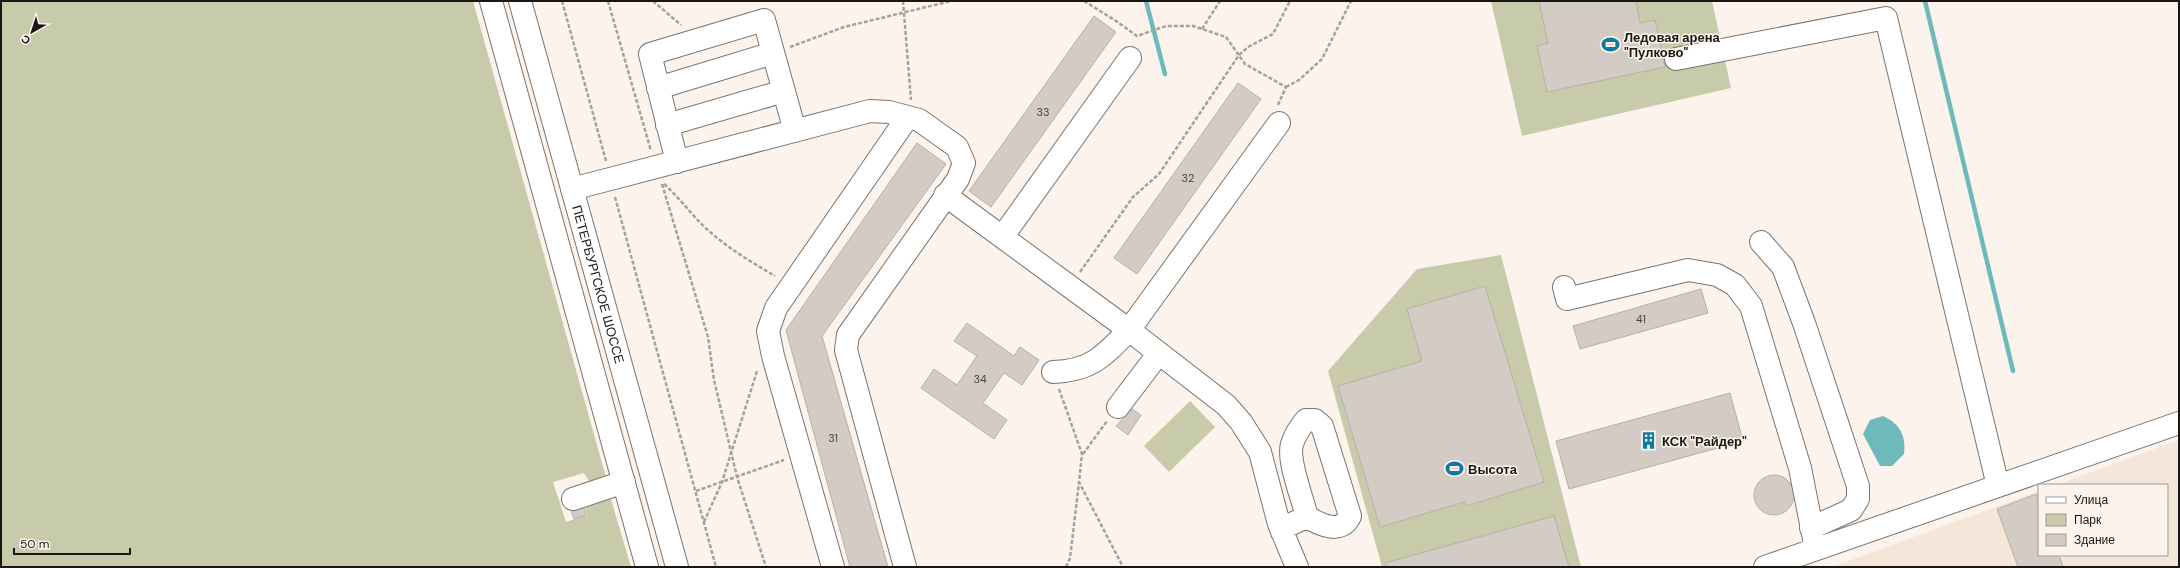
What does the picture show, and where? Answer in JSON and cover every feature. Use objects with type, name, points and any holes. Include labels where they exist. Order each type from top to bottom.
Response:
[{"type":"main road","points":[[491,1],[647,567]]},
{"type":"main road","name":"ПЕТЕРБУРГСКОЕ ШОССЕ","points":[[520,1],[677,567]]},
{"type":"main road","points":[[1676,59],[1886,18],[1998,486]]},
{"type":"main road","points":[[666,170],[667,125],[650,54],[764,20],[779,51],[784,91],[795,131]]},
{"type":"main road","points":[[658,88],[779,51]]},
{"type":"main road","points":[[1003,236],[1130,58]]},
{"type":"main road","points":[[667,125],[784,91]]},
{"type":"main road","points":[[572,189],[666,170],[795,131],[870,111],[889,112],[919,120],[957,147],[964,162],[958,179],[945,195],[848,335],[846,350],[905,567]]},
{"type":"main road","points":[[833,567],[773,356],[768,331],[776,308],[907,118]]},
{"type":"main road","points":[[1053,372],[1071,371],[1092,364],[1107,353],[1129,330],[1279,123]]},
{"type":"main road","points":[[945,195],[1003,236],[1226,404],[1241,422],[1260,452],[1282,532],[1297,567]]},
{"type":"main road","points":[[1761,242],[1783,268],[1804,323],[1858,486],[1858,499],[1851,510],[1811,528]]},
{"type":"main road","points":[[1564,287],[1567,299],[1688,270],[1717,275],[1735,285],[1751,306],[1800,468],[1816,550]]},
{"type":"main road","points":[[1118,407],[1159,353]]},
{"type":"main road","points":[[1765,567],[2179,423]]},
{"type":"main road","points":[[573,499],[624,482]]},
{"type":"main road","points":[[1282,532],[1289,525],[1307,517]]},
{"type":"path","points":[[562,1],[716,567]]},
{"type":"path","points":[[608,1],[640,114],[666,170],[682,200],[709,231],[743,257],[792,285]]},
{"type":"path","points":[[654,1],[697,40]]},
{"type":"path","points":[[902,1],[912,103],[907,118]]},
{"type":"path","points":[[779,51],[844,27],[951,1]]},
{"type":"path","points":[[1084,1],[1137,36],[1162,27],[1193,26],[1226,37],[1245,64],[1286,87]]},
{"type":"path","points":[[1202,29],[1220,1]]},
{"type":"path","points":[[1070,286],[1133,197],[1159,174],[1239,55],[1248,47],[1273,34],[1290,1]]},
{"type":"path","points":[[1279,123],[1278,102],[1286,87],[1299,80],[1322,59],[1351,1]]},
{"type":"path","points":[[666,170],[678,244],[708,337],[714,380],[731,454],[766,567]]},
{"type":"path","points":[[704,522],[722,482],[764,348],[770,342]]},
{"type":"path","points":[[1053,372],[1082,454],[1070,558],[1066,567]]},
{"type":"path","points":[[1082,454],[1118,407]]},
{"type":"path","points":[[696,491],[791,457]]},
{"type":"path","points":[[1079,482],[1123,567]]},
{"type":"shaded area","points":[[2179,440],[2179,567],[1832,567],[2038,491],[2038,556],[2168,556],[2168,484],[2059,484]]},
{"type":"green space","points":[[1,1],[473,1],[607,481],[592,486],[584,473],[553,482],[566,522],[587,515],[584,503],[610,496],[631,567],[1,567]]},
{"type":"green space","name":"Ледовая арена \"Пулково\"","points":[[1491,1],[1712,1],[1731,88],[1522,136]]},
{"type":"green space","name":"Высота","points":[[1501,255],[1581,567],[1382,567],[1328,371],[1417,269]]},
{"type":"green space","points":[[1190,401],[1215,427],[1169,472],[1144,446]]},
{"type":"water","points":[[1883,416],[1898,427],[1904,441],[1904,454],[1892,466],[1880,466],[1863,434],[1870,420]]},
{"type":"building","points":[[1539,1],[1636,1],[1640,23],[1655,20],[1665,67],[1547,92],[1537,46],[1548,43]]},
{"type":"building","points":[[1094,16],[1116,32],[991,207],[969,191]]},
{"type":"building","points":[[1238,83],[1261,99],[1137,274],[1114,258]]},
{"type":"building","points":[[917,143],[946,164],[822,336],[888,567],[850,567],[786,330]]},
{"type":"building","points":[[1485,286],[1544,482],[1466,506],[1464,502],[1380,527],[1338,386],[1422,361],[1407,309]]},
{"type":"building","points":[[1701,289],[1708,313],[1580,349],[1573,326]]},
{"type":"building","points":[[967,323],[1014,356],[1020,347],[1039,360],[1022,385],[1004,373],[983,403],[1007,420],[994,439],[921,388],[934,369],[957,385],[977,356],[954,341]]},
{"type":"building","name":"КСК \"Райдер\"","points":[[1730,393],[1743,441],[1569,489],[1556,441]]},
{"type":"building","points":[[1132,409],[1141,415],[1128,435],[1116,426]]},
{"type":"building","points":[[1770,475],[1778,475],[1785,478],[1791,484],[1794,495],[1791,506],[1785,512],[1778,515],[1770,515],[1763,512],[1757,506],[1754,499],[1754,491],[1757,484],[1763,478]]},
{"type":"building","points":[[2036,494],[2038,499],[2038,556],[2059,556],[2063,567],[2018,567],[1997,509]]},
{"type":"building","points":[[584,508],[586,515],[574,519],[571,511]]},
{"type":"building","points":[[1554,516],[1569,567],[1386,567],[1385,563]]},
{"type":"waterway","points":[[1146,1],[1165,74]]},
{"type":"waterway","points":[[1925,1],[2013,371]]},
{"type":"place","name":"Ледовая арена \"Пулково\"","points":[[1611,44]]},
{"type":"place","name":"КСК \"Райдер\"","points":[[1649,441]]},
{"type":"place","name":"Высота","points":[[1455,469]]}]
